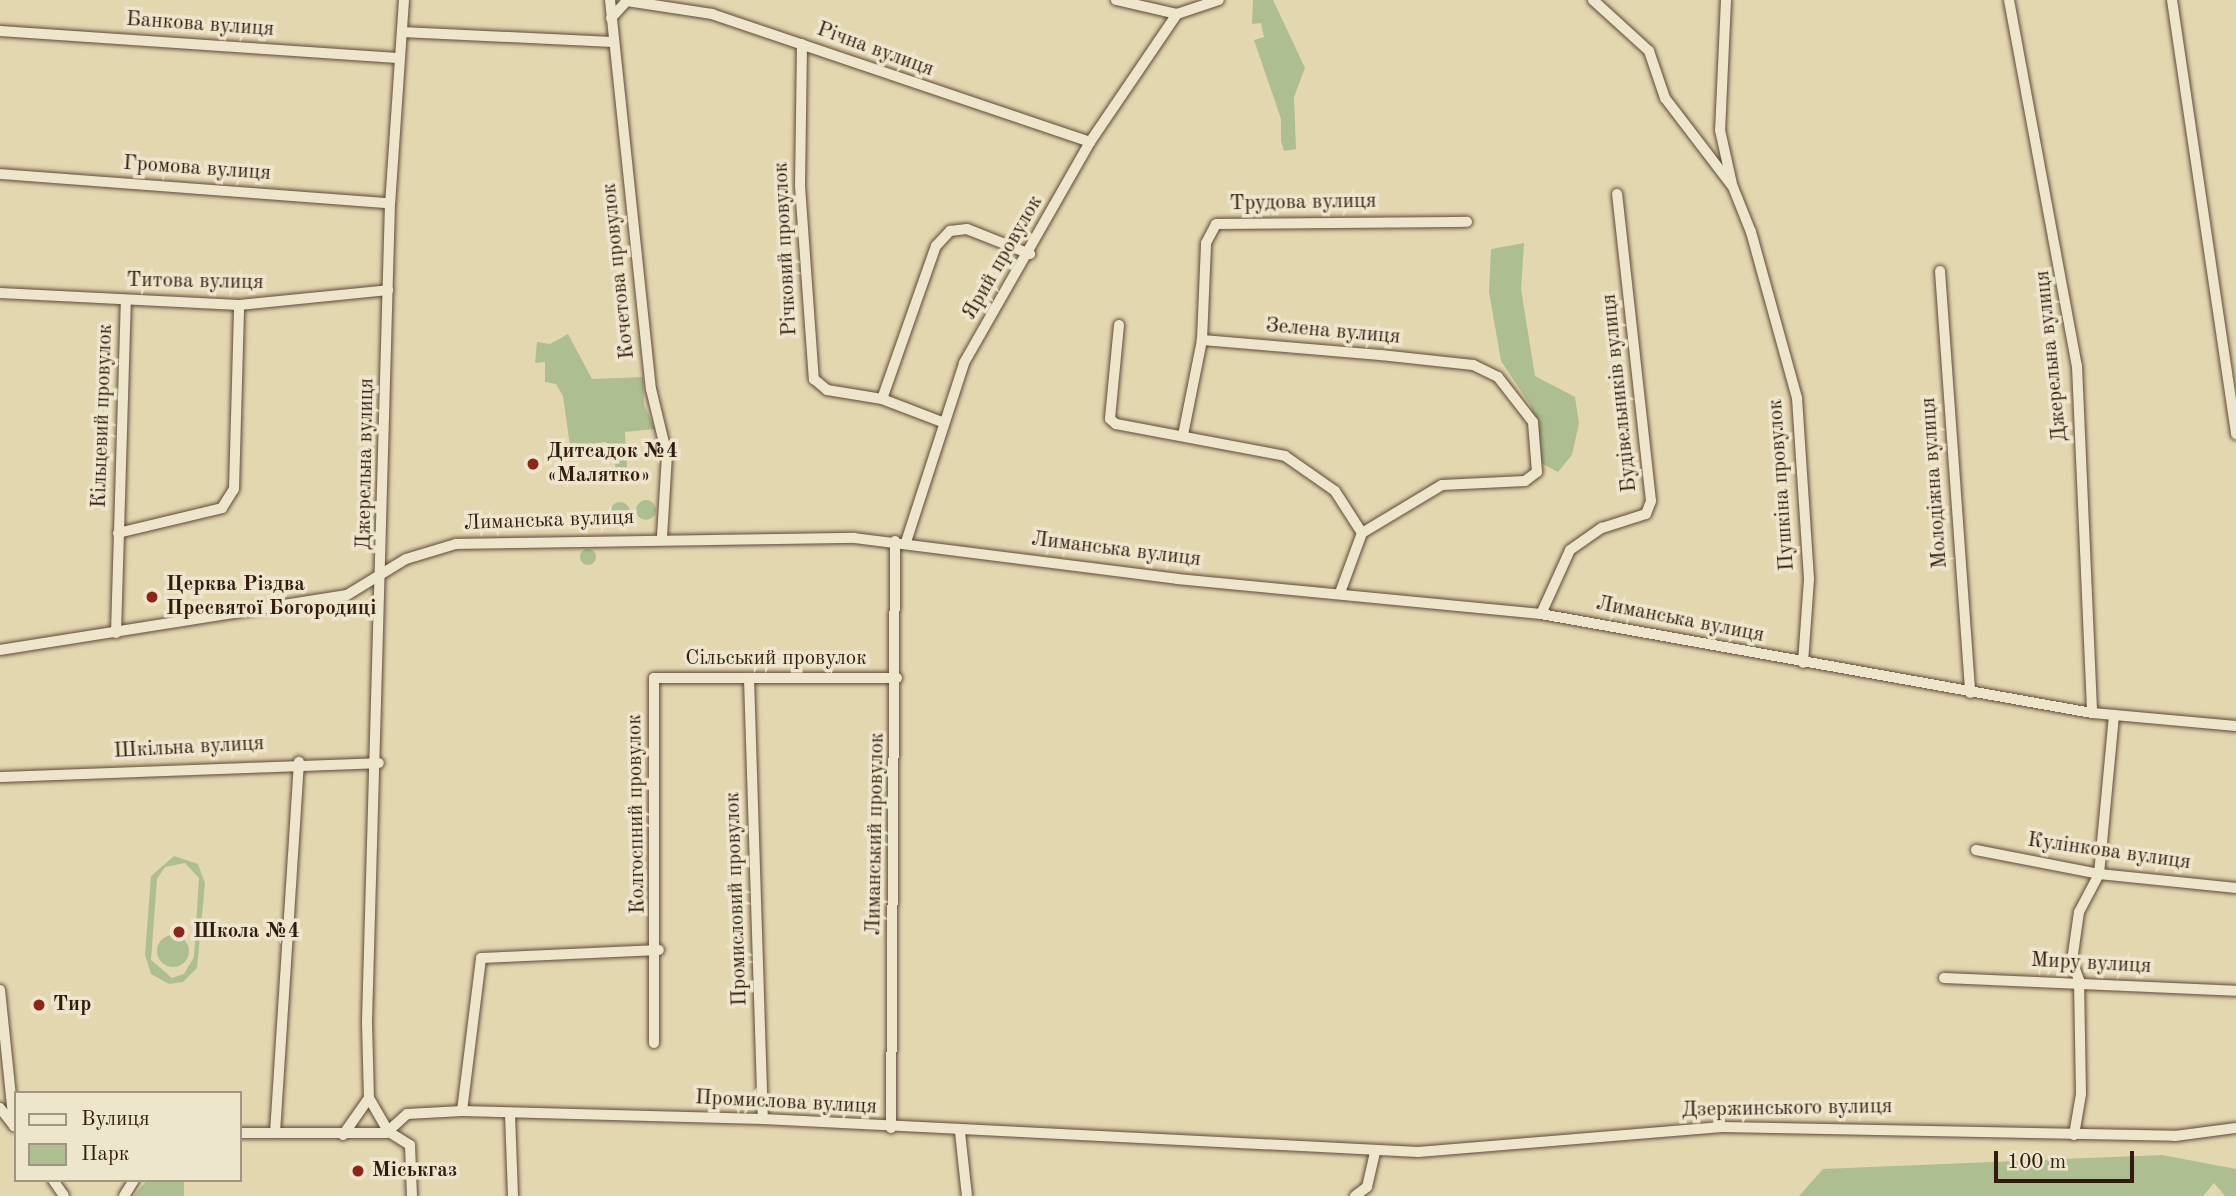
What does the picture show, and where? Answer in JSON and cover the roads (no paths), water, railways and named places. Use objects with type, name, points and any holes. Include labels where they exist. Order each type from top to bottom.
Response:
[{"type":"street","name":"Джерельна вулиця","points":[[369,1098],[384,574],[390,203],[397,58],[404,0]]},
{"type":"street","name":"Кочетова провулок","points":[[610,0],[651,389],[667,455],[662,537]]},
{"type":"street","points":[[1116,0],[1177,14],[1219,0]]},
{"type":"street","name":"Пушкіна провулок","points":[[1593,0],[1649,51],[1665,98],[1733,187]]},
{"type":"street","name":"Пушкіна провулок","points":[[1726,0],[1720,130],[1733,187],[1797,398],[1809,579],[1803,663]]},
{"type":"street","name":"Джерельна вулиця","points":[[2009,0],[2077,366],[2092,713]]},
{"type":"street","points":[[2172,0],[2236,434]]},
{"type":"street","name":"Річна вулиця","points":[[611,18],[627,1],[712,14],[1090,142]]},
{"type":"street","name":"Ярий провулок","points":[[900,542],[964,363],[1030,254],[1090,142],[1177,14]]},
{"type":"street","name":"Банкова вулиця","points":[[0,31],[397,58]]},
{"type":"street","points":[[402,32],[613,42]]},
{"type":"street","name":"Річковий провулок","points":[[802,44],[800,186],[814,379],[827,390],[882,399],[942,422]]},
{"type":"street","name":"Громова вулиця","points":[[0,174],[390,203]]},
{"type":"street","name":"Будівельників вулиця","points":[[1542,614],[1570,550],[1602,528],[1646,514],[1651,501],[1617,194]]},
{"type":"street","name":"Трудова вулиця","points":[[1202,340],[1206,243],[1216,224],[1467,222]]},
{"type":"street","points":[[882,399],[936,246],[950,231],[967,229],[1030,254]]},
{"type":"street","name":"Молодіжна вулиця","points":[[1940,271],[1970,693]]},
{"type":"street","name":"Титова вулиця","points":[[0,293],[239,305],[388,290]]},
{"type":"street","name":"Кільцевий провулок","points":[[116,633],[126,300]]},
{"type":"street","name":"Кільцевий провулок","points":[[118,533],[222,508],[234,488],[239,305]]},
{"type":"street","points":[[1119,326],[1110,419],[1285,456],[1335,491],[1362,533],[1340,590]]},
{"type":"street","points":[[1183,435],[1202,340]]},
{"type":"street","name":"Зелена вулиця","points":[[1202,340],[1473,365],[1498,377],[1533,422],[1537,472],[1525,481],[1442,485],[1362,533]]},
{"type":"street","name":"Лиманська вулиця","points":[[0,650],[346,595],[419,553],[456,544],[662,537],[900,542],[1177,579],[1340,590],[1542,614],[2092,713],[2236,726]]},
{"type":"street","name":"Лиманський провулок","points":[[891,1128],[900,542]]},
{"type":"street","name":"Сільський провулок","points":[[654,678],[897,678]]},
{"type":"street","name":"Колгоспний провулок","points":[[654,678],[659,950],[654,1043]]},
{"type":"street","name":"Промисловий провулок","points":[[750,678],[763,1119]]},
{"type":"street","points":[[2074,1135],[2081,1094],[2079,980],[2072,961],[2079,912],[2099,874],[2114,715]]},
{"type":"street","points":[[275,1133],[299,762]]},
{"type":"street","name":"Шкільна вулиця","points":[[0,777],[299,762],[379,763]]},
{"type":"street","name":"Кулінкова вулиця","points":[[1976,850],[2099,874],[2236,888]]},
{"type":"street","points":[[463,1111],[481,958],[659,950]]},
{"type":"street","name":"Миру вулиця","points":[[1944,978],[2079,980],[2236,991]]},
{"type":"street","points":[[0,990],[14,1118]]},
{"type":"street","points":[[343,1135],[369,1098],[389,1132],[410,1145],[412,1196]]},
{"type":"street","points":[[0,1108],[14,1126]]},
{"type":"street","name":"Промислова вулиця","points":[[389,1132],[407,1114],[463,1111],[763,1119],[1339,1151]]},
{"type":"street","points":[[510,1114],[513,1196]]},
{"type":"street","name":"Дзержинського вулиця","points":[[1339,1151],[1375,1151],[1723,1126],[2175,1136],[2236,1128]]},
{"type":"street","points":[[242,1133],[343,1135],[389,1132]]},
{"type":"street","points":[[960,1132],[967,1196]]},
{"type":"street","points":[[1355,1196],[1367,1187],[1375,1151]]},
{"type":"place","name":"Дитсадок №4 «Малятко»","points":[[533,464]]},
{"type":"place","name":"Церква Різдва Пресвятої Богородиці","points":[[152,597]]},
{"type":"place","name":"Школа №4","points":[[179,932]]},
{"type":"place","name":"Тир","points":[[39,1005]]},
{"type":"place","name":"Міськгаз","points":[[358,1171]]}]
